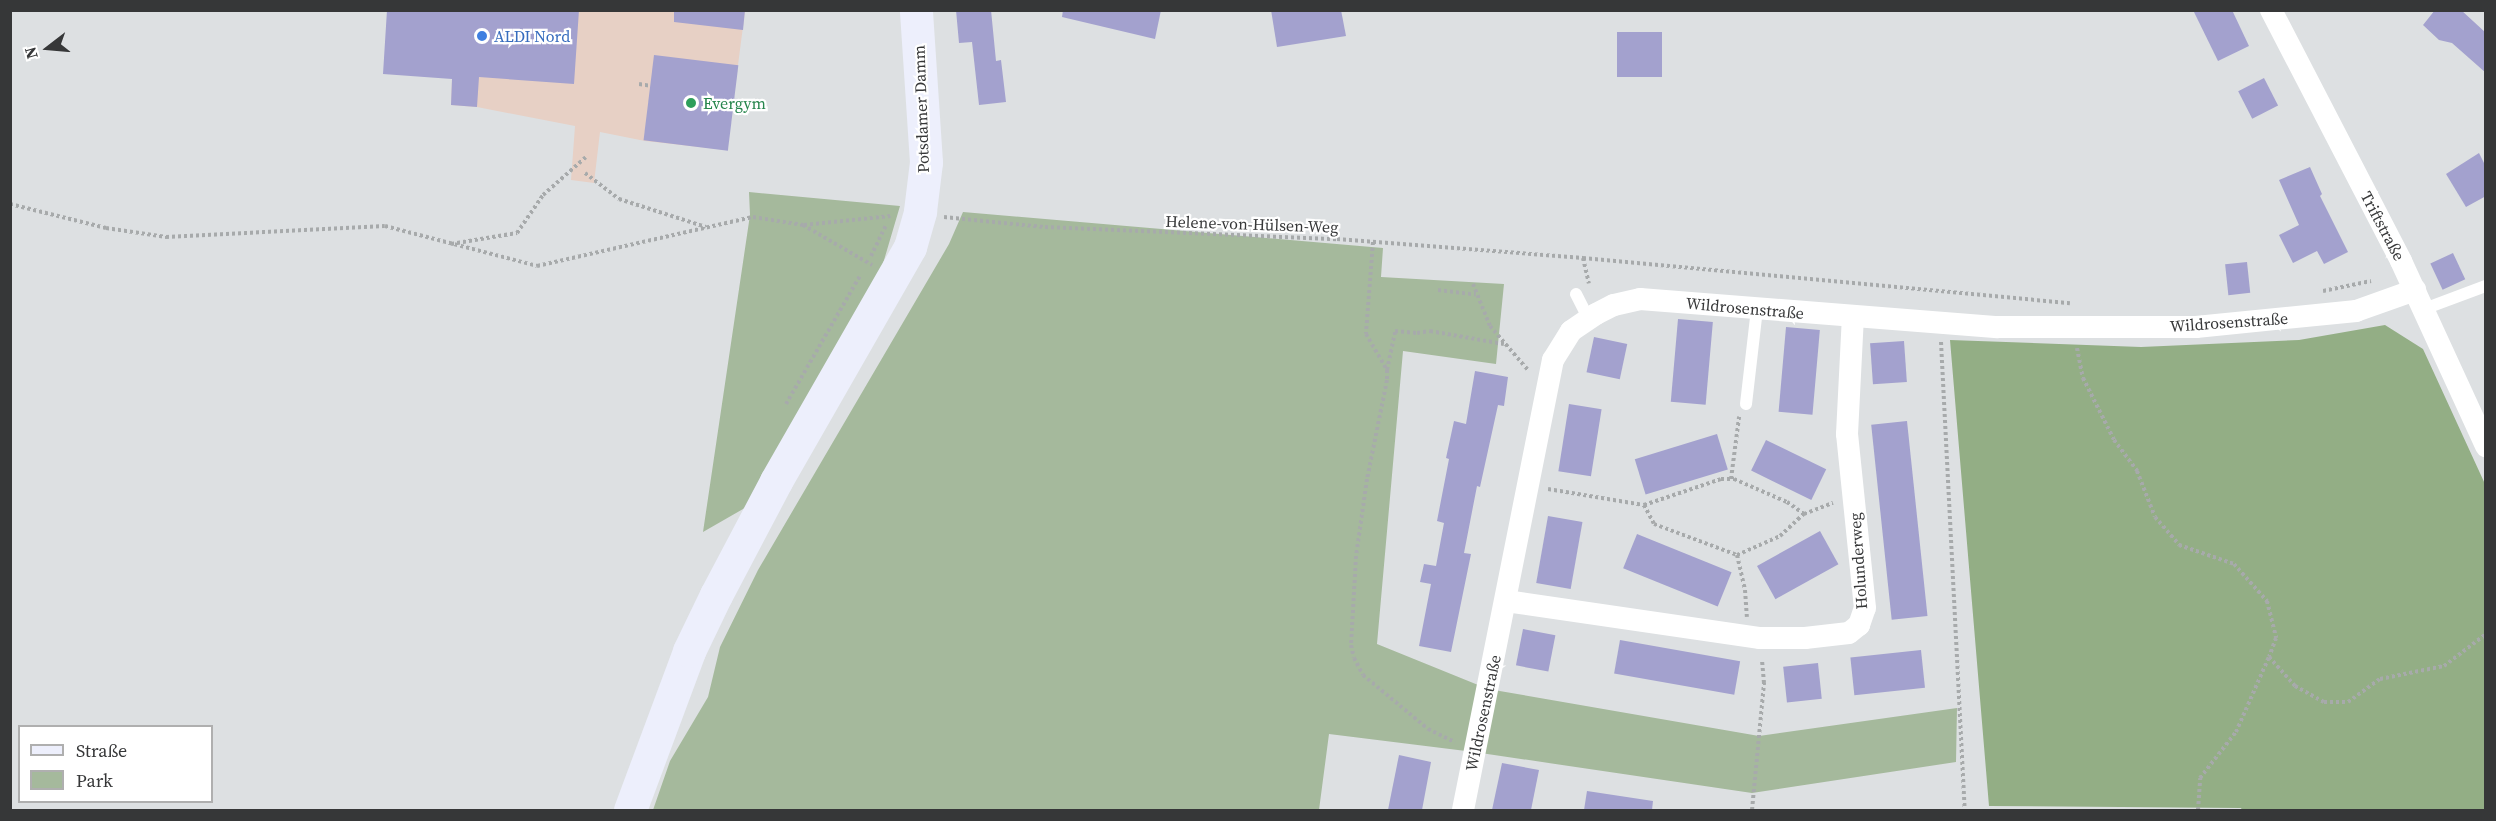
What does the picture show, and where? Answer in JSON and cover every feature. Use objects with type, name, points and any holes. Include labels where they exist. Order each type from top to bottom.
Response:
[{"type":"main road","name":"Potsdamer Damm","points":[[630,810],[689,651],[716,595],[776,480],[910,247],[906,214],[926,162],[916,10]]},
{"type":"street","name":"Triftstraße","points":[[2271,10],[2415,291],[2486,446]]},
{"type":"street","name":"Wildrosenstraße","points":[[1463,810],[1506,601],[1545,388],[1553,360],[1571,332],[1614,305],[1640,299],[1998,327],[2196,327],[2356,310],[2415,291]]},
{"type":"street","name":"Holunderweg","points":[[1506,601],[1754,637],[1805,638],[1848,633],[1859,625],[1865,609],[1847,435],[1853,316]]},
{"type":"lane","points":[[2415,291],[2486,286]]},
{"type":"lane","points":[[1576,294],[1589,319]]},
{"type":"lane","points":[[1746,404],[1756,309]]},
{"type":"path","points":[[639,84],[651,86]]},
{"type":"path","points":[[449,244],[517,233],[543,195],[586,157]]},
{"type":"path","points":[[585,173],[619,199],[707,227]]},
{"type":"path","points":[[10,204],[106,228],[166,237],[385,226],[537,266],[753,217],[803,225],[868,263],[895,274]]},
{"type":"path","name":"Helene-von-Hülsen-Weg","points":[[803,225],[906,214],[1045,227],[1373,242],[1583,258],[2076,304],[2086,326]]},
{"type":"path","points":[[1373,242],[1366,334],[1387,370]]},
{"type":"path","points":[[1473,284],[1490,326],[1545,388]]},
{"type":"path","points":[[1438,290],[1477,296]]},
{"type":"path","points":[[2322,291],[2415,291]]},
{"type":"path","points":[[1940,323],[1965,810]]},
{"type":"path","points":[[2086,326],[2076,351],[2083,378],[2114,440],[2137,471],[2155,517],[2179,545],[2234,564],[2267,601],[2276,638],[2236,732],[2200,778],[2198,810]]},
{"type":"path","points":[[1474,752],[1428,729],[1363,675],[1354,658],[1352,636],[1356,556],[1395,331],[1417,333],[1431,331],[1504,344]]},
{"type":"path","points":[[1731,479],[1740,405],[1746,404]]},
{"type":"path","points":[[1527,485],[1644,505],[1721,479],[1731,479],[1787,502],[1804,514]]},
{"type":"path","points":[[1644,505],[1654,524],[1737,555],[1780,536],[1804,514],[1853,495]]},
{"type":"path","points":[[1737,555],[1764,682],[1752,810]]},
{"type":"path","points":[[2269,657],[2295,686],[2324,702],[2348,702],[2380,680],[2444,666],[2486,634]]},
{"type":"shaded area","points":[[387,11],[745,11],[727,150],[645,141],[600,132],[594,183],[571,180],[575,126],[477,107],[451,105],[452,79]]},
{"type":"green space","points":[[749,192],[900,206],[882,267],[750,505],[703,532],[750,215]]},
{"type":"green space","points":[[963,212],[1383,248],[1381,277],[1504,284],[1496,364],[1403,351],[1377,644],[1488,689],[1759,736],[1957,708],[1956,762],[1752,793],[1474,752],[1329,734],[1319,810],[653,810],[670,761],[708,697],[720,647],[758,570],[949,244]]},
{"type":"green space","points":[[2385,325],[2423,349],[2485,484],[2485,810],[2242,810],[2241,808],[1989,806],[1950,340],[2141,347],[2299,340]]},
{"type":"building","points":[[387,10],[579,10],[574,84],[479,77],[477,107],[451,105],[452,79],[383,74]]},
{"type":"building","points":[[674,10],[745,10],[743,30],[674,22]]},
{"type":"building","points":[[956,10],[991,10],[996,61],[1001,60],[1006,102],[979,105],[972,42],[959,43]]},
{"type":"building","points":[[1063,10],[1161,10],[1155,39],[1062,17]]},
{"type":"building","points":[[1271,10],[1341,10],[1346,36],[1277,47]]},
{"type":"building","points":[[2193,10],[2232,10],[2249,46],[2218,61]]},
{"type":"building","points":[[2435,10],[2461,10],[2486,33],[2486,73],[2452,43],[2439,40],[2423,25]]},
{"type":"building","points":[[1617,32],[1662,32],[1662,77],[1617,77]]},
{"type":"building","points":[[654,55],[738,65],[728,151],[644,140]]},
{"type":"building","points":[[2264,78],[2278,106],[2252,119],[2238,91]]},
{"type":"building","points":[[2479,153],[2486,167],[2486,196],[2466,207],[2446,174]]},
{"type":"building","points":[[2310,167],[2322,194],[2320,196],[2348,252],[2324,264],[2317,251],[2293,263],[2279,235],[2299,225],[2279,180]]},
{"type":"building","points":[[2453,253],[2465,279],[2443,290],[2430,264]]},
{"type":"building","points":[[2247,262],[2250,293],[2228,295],[2225,264]]},
{"type":"building","points":[[1678,319],[1713,322],[1706,405],[1671,402]]},
{"type":"building","points":[[1786,327],[1820,330],[1812,415],[1779,412]]},
{"type":"building","points":[[1594,337],[1627,344],[1620,379],[1587,372]]},
{"type":"building","points":[[1904,341],[1907,382],[1873,384],[1870,343]]},
{"type":"building","points":[[1475,371],[1508,377],[1504,406],[1498,405],[1480,487],[1477,486],[1464,553],[1471,554],[1451,652],[1419,646],[1431,584],[1420,582],[1424,564],[1436,566],[1444,523],[1437,521],[1449,459],[1446,458],[1454,421],[1466,424]]},
{"type":"building","points":[[1569,404],[1602,409],[1591,476],[1558,471]]},
{"type":"building","points":[[1907,421],[1927,616],[1892,620],[1871,425]]},
{"type":"building","points":[[1717,434],[1728,469],[1646,495],[1635,459]]},
{"type":"building","points":[[1766,440],[1826,469],[1811,500],[1751,471]]},
{"type":"building","points":[[1548,516],[1582,522],[1571,589],[1536,583]]},
{"type":"building","points":[[1820,531],[1838,564],[1775,599],[1757,566]]},
{"type":"building","points":[[1637,534],[1732,572],[1718,607],[1623,568]]},
{"type":"building","points":[[1523,629],[1555,635],[1548,672],[1516,665]]},
{"type":"building","points":[[1620,640],[1740,661],[1734,695],[1614,673]]},
{"type":"building","points":[[1921,650],[1925,688],[1854,695],[1850,657]]},
{"type":"building","points":[[1818,663],[1822,699],[1787,702],[1783,667]]},
{"type":"building","points":[[1399,755],[1431,762],[1422,810],[1388,810]]},
{"type":"building","points":[[1502,763],[1539,770],[1531,810],[1492,810]]},
{"type":"building","points":[[1587,791],[1653,801],[1652,810],[1584,810]]},
{"type":"place","name":"ALDI Nord","points":[[482,36]]},
{"type":"place","name":"Evergym","points":[[691,103]]}]
